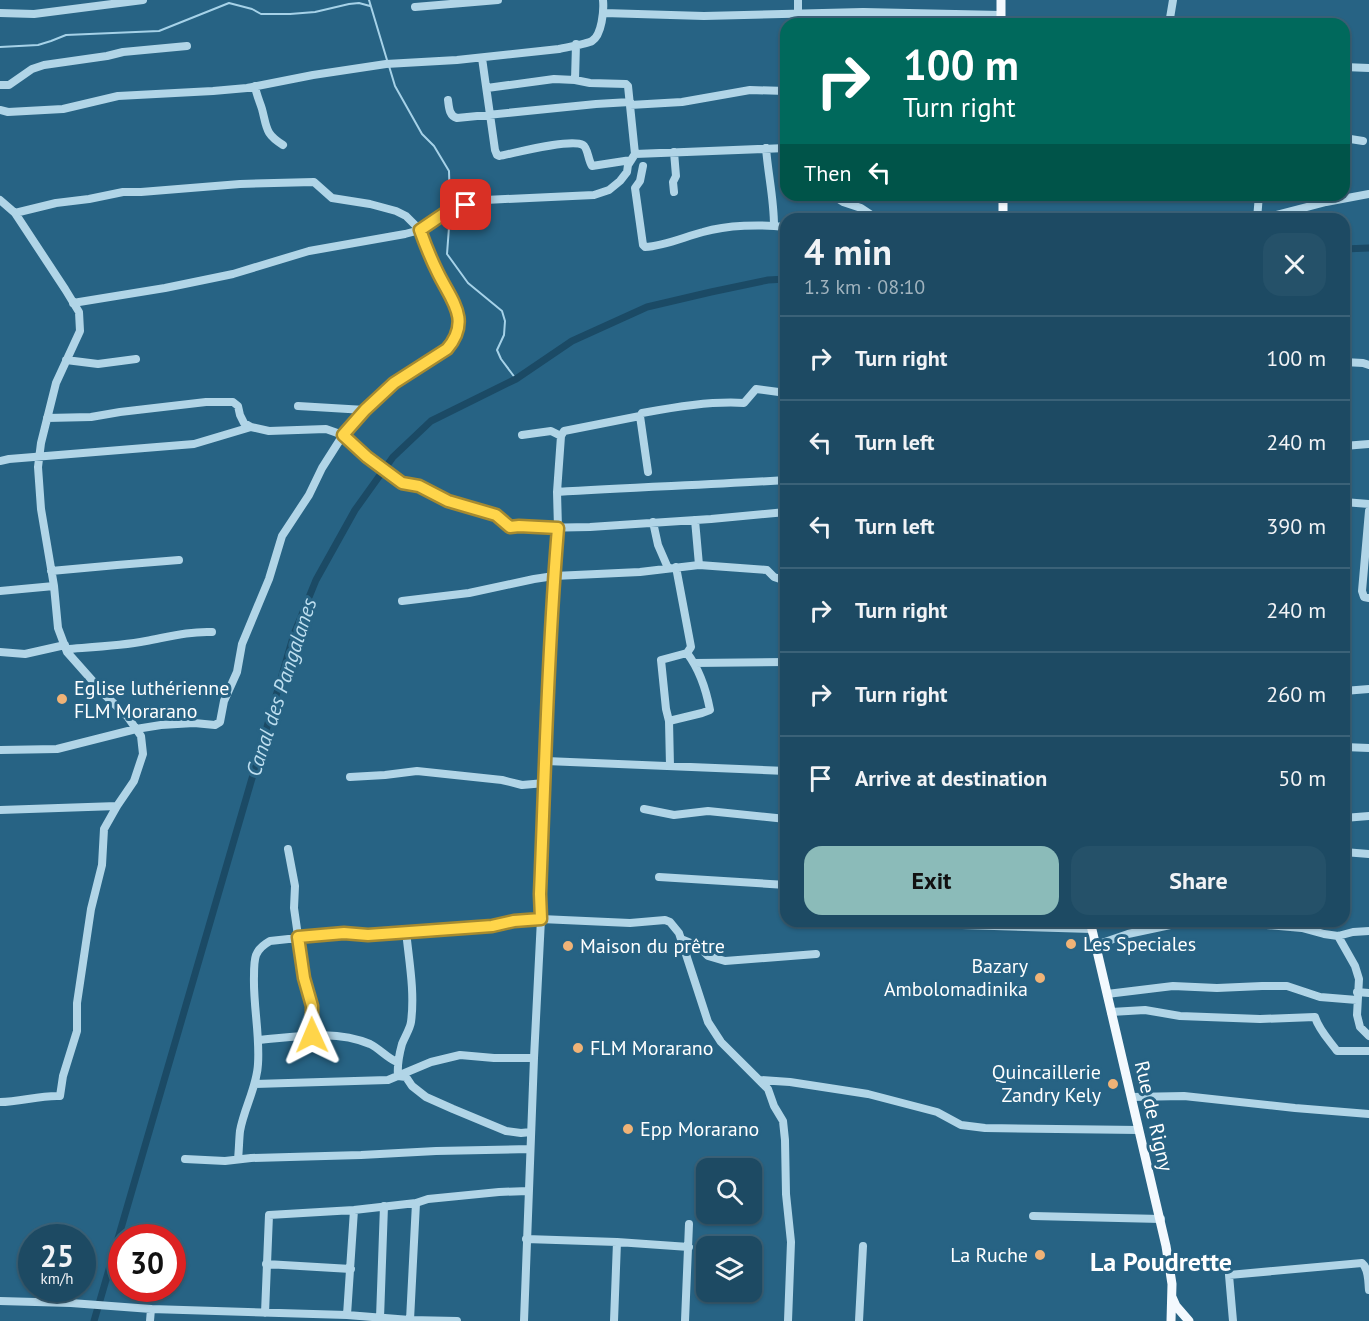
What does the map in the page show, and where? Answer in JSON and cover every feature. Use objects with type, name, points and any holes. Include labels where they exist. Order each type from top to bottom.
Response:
[{"type":"main road","points":[[1001,0],[1001,18]]},
{"type":"main road","name":"Rue de Rigny","points":[[1092,927],[1161,1219],[1171,1273],[1171,1321]]},
{"type":"main road","points":[[1172,1297],[1176,1306],[1189,1321]]},
{"type":"street","points":[[0,13],[34,14],[143,0]]},
{"type":"street","points":[[415,7],[498,0]]},
{"type":"street","points":[[0,110],[8,112],[63,109],[118,96],[213,91],[255,86],[386,64],[560,50],[595,39],[604,13],[603,0]]},
{"type":"street","points":[[798,0],[798,18]]},
{"type":"street","points":[[1170,18],[1173,0]]},
{"type":"street","points":[[604,13],[704,16],[863,12],[981,18]]},
{"type":"street","points":[[575,80],[576,45]]},
{"type":"street","points":[[0,85],[9,86],[32,69],[44,65],[123,52],[187,46]]},
{"type":"street","points":[[482,58],[495,150],[500,156],[551,145],[582,144],[586,147],[592,165],[674,152],[780,148]]},
{"type":"street","points":[[1350,67],[1369,68]]},
{"type":"street","points":[[73,303],[233,274],[309,251],[405,234],[420,230],[449,212],[485,200],[594,195],[609,190],[627,172],[633,157],[630,104],[626,84],[554,79],[487,88]]},
{"type":"street","points":[[255,86],[265,126],[273,139],[283,145]]},
{"type":"street","points":[[448,100],[451,114],[455,118],[596,104],[682,102],[750,90],[780,91]]},
{"type":"street","points":[[1350,139],[1363,141]]},
{"type":"street","points":[[766,148],[774,203],[774,226]]},
{"type":"street","points":[[674,152],[676,176],[673,182],[674,192]]},
{"type":"street","points":[[635,188],[640,181],[643,166]]},
{"type":"street","points":[[627,172],[635,188],[645,247],[656,246],[706,231],[738,227],[780,226]]},
{"type":"street","points":[[0,750],[57,749],[136,729],[161,725],[220,722],[224,701],[237,672],[242,645],[269,579],[282,536],[309,495],[322,468],[343,435],[394,383],[447,349],[453,342],[458,328],[459,313],[453,298],[438,274],[420,230],[406,216],[370,204],[332,198],[314,182],[240,184],[123,192],[56,203],[15,213]]},
{"type":"street","points":[[1350,198],[1369,194]]},
{"type":"street","points":[[0,200],[15,213],[79,312],[80,331],[56,383],[41,443],[38,467],[41,509],[54,586],[58,628],[67,652],[106,696],[128,716],[141,736],[143,754],[134,781],[104,829],[102,865],[91,909],[77,1003],[77,1031],[63,1076],[60,1096],[50,1095],[0,1102]]},
{"type":"street","points":[[841,201],[868,213]]},
{"type":"street","points":[[1283,213],[1331,201]]},
{"type":"street","points":[[66,360],[98,364],[136,359]]},
{"type":"street","points":[[1350,362],[1369,365]]},
{"type":"street","points":[[524,1321],[541,919],[540,894],[561,436],[564,430],[639,416],[642,413],[671,407],[744,403],[756,389],[780,392]]},
{"type":"street","points":[[47,418],[91,417],[120,412],[233,402],[238,406],[244,423],[251,427],[269,430],[326,429],[343,435],[367,457],[402,483],[419,486],[448,501],[496,515],[510,527],[590,527],[780,513]]},
{"type":"street","points":[[298,406],[365,410]]},
{"type":"street","points":[[639,416],[648,472]]},
{"type":"street","points":[[0,461],[194,444],[251,427]]},
{"type":"street","points":[[522,435],[551,431],[561,436]]},
{"type":"street","points":[[1350,446],[1369,444]]},
{"type":"street","points":[[557,492],[780,480]]},
{"type":"street","points":[[1350,502],[1369,504]]},
{"type":"street","points":[[1369,511],[1362,591],[1364,597],[1369,598]]},
{"type":"street","points":[[695,520],[699,565]]},
{"type":"street","points":[[653,522],[658,545],[672,568],[691,647],[687,653],[661,660],[669,721],[670,766]]},
{"type":"street","points":[[51,571],[180,560]]},
{"type":"street","points":[[402,600],[469,593],[554,576],[640,572],[699,565],[767,570],[780,579]]},
{"type":"street","points":[[0,591],[54,586]]},
{"type":"street","points":[[0,652],[25,654],[65,647],[105,646],[145,641],[197,631],[212,632]]},
{"type":"street","points":[[669,721],[710,710],[706,692],[694,663],[687,653]]},
{"type":"street","points":[[694,663],[780,662]]},
{"type":"street","points":[[1350,691],[1369,689]]},
{"type":"street","points":[[1350,747],[1369,748]]},
{"type":"street","points":[[546,761],[780,771]]},
{"type":"street","points":[[350,777],[417,771],[502,780],[522,785],[545,783]]},
{"type":"street","points":[[0,810],[117,806]]},
{"type":"street","points":[[644,809],[674,815],[708,811],[780,818]]},
{"type":"street","points":[[1350,818],[1369,816]]},
{"type":"street","points":[[288,849],[295,886],[294,908],[304,978],[312,1006],[312,1035]]},
{"type":"street","points":[[1350,852],[1369,854]]},
{"type":"street","points":[[659,877],[780,885]]},
{"type":"street","points":[[238,1159],[240,1131],[255,1084],[258,1065],[254,959],[260,947],[270,940],[344,933],[368,935],[492,926],[514,921],[541,919],[630,923],[665,920],[670,922],[679,933],[708,1022],[721,1042],[768,1089],[783,1121],[786,1194],[791,1242],[788,1321]]},
{"type":"street","points":[[1096,945],[1128,934],[1161,927]]},
{"type":"street","points":[[1290,927],[1338,936],[1369,931]]},
{"type":"street","points":[[398,1076],[397,1062],[411,1023],[412,990],[406,931]]},
{"type":"street","points":[[1338,936],[1355,966],[1359,979],[1356,1015],[1360,1027],[1369,1036]]},
{"type":"street","points":[[681,939],[698,946],[708,956],[725,962],[816,954]]},
{"type":"street","points":[[1107,994],[1173,986],[1217,988],[1287,986],[1320,997],[1357,996],[1369,993]]},
{"type":"street","points":[[1111,1012],[1144,1010],[1180,1016],[1260,1019],[1315,1017],[1317,1025],[1336,1051],[1369,1051]]},
{"type":"street","points":[[258,1040],[312,1035],[351,1038],[371,1045],[397,1062]]},
{"type":"street","points":[[255,1084],[388,1080],[431,1062],[460,1055],[534,1058]]},
{"type":"street","points":[[398,1076],[406,1077],[412,1086],[426,1097],[453,1109],[506,1131],[531,1132]]},
{"type":"street","points":[[760,1080],[790,1082],[875,1096],[938,1112],[961,1125],[996,1128],[1139,1130]]},
{"type":"street","points":[[1131,1098],[1184,1096],[1369,1114]]},
{"type":"street","points":[[185,1159],[225,1161],[530,1149]]},
{"type":"street","points":[[265,1313],[269,1215],[354,1210],[416,1203],[428,1199],[528,1191]]},
{"type":"street","points":[[410,1320],[416,1203]]},
{"type":"street","points":[[380,1318],[384,1206]]},
{"type":"street","points":[[347,1315],[354,1210]]},
{"type":"street","points":[[1033,1216],[1161,1219]]},
{"type":"street","points":[[686,1321],[689,1224]]},
{"type":"street","points":[[526,1239],[688,1247]]},
{"type":"street","points":[[614,1321],[617,1242]]},
{"type":"street","points":[[859,1321],[863,1246]]},
{"type":"street","points":[[1233,1321],[1229,1275],[1362,1263],[1366,1266],[1369,1290]]},
{"type":"street","points":[[267,1264],[351,1269]]},
{"type":"street","points":[[0,1300],[151,1309],[457,1321]]},
{"type":"street","points":[[150,1321],[151,1309]]},
{"type":"waterway","points":[[369,0],[387,60]]},
{"type":"waterway","points":[[0,47],[38,45],[66,35],[159,31],[229,3],[252,9],[261,14],[315,12],[359,3],[370,6]]},
{"type":"waterway","points":[[389,66],[395,86],[422,134],[434,146],[449,171],[450,208]]},
{"type":"waterway","points":[[450,214],[447,254],[468,283],[502,311],[505,321],[504,335],[497,350],[516,379]]},
{"type":"waterway","name":"Canal des Pangalanes","points":[[1350,249],[1369,248]]},
{"type":"waterway","name":"Canal des Pangalanes","points":[[94,1321],[294,634],[316,580],[355,510],[393,457],[431,421],[516,379],[572,341],[647,307],[780,279]]},
{"type":"place","name":"Eglise luthérienne FLM Morarano","points":[[62,699]]},
{"type":"place","name":"Les Speciales","points":[[1071,944]]},
{"type":"place","name":"Maison du prêtre","points":[[568,946]]},
{"type":"place","name":"Bazary Ambolomadinika","points":[[1040,978]]},
{"type":"place","name":"FLM Morarano","points":[[578,1048]]},
{"type":"place","name":"Quincaillerie Zandry Kely","points":[[1113,1084]]},
{"type":"place","name":"Epp Morarano","points":[[628,1129]]},
{"type":"place","name":"La Ruche","points":[[1040,1255]]},
{"type":"district","name":"La Poudrette","points":[[1161,1261]]},
{"type":"route","points":[[312,1035],[312,1006],[304,978],[298,937],[344,933],[368,935],[492,926],[514,921],[541,919],[540,894],[558,528],[510,527],[496,515],[448,501],[419,486],[402,483],[367,457],[343,435],[394,383],[447,349],[453,342],[458,328],[459,313],[453,298],[438,274],[420,230],[445,213],[466,205]]}]
